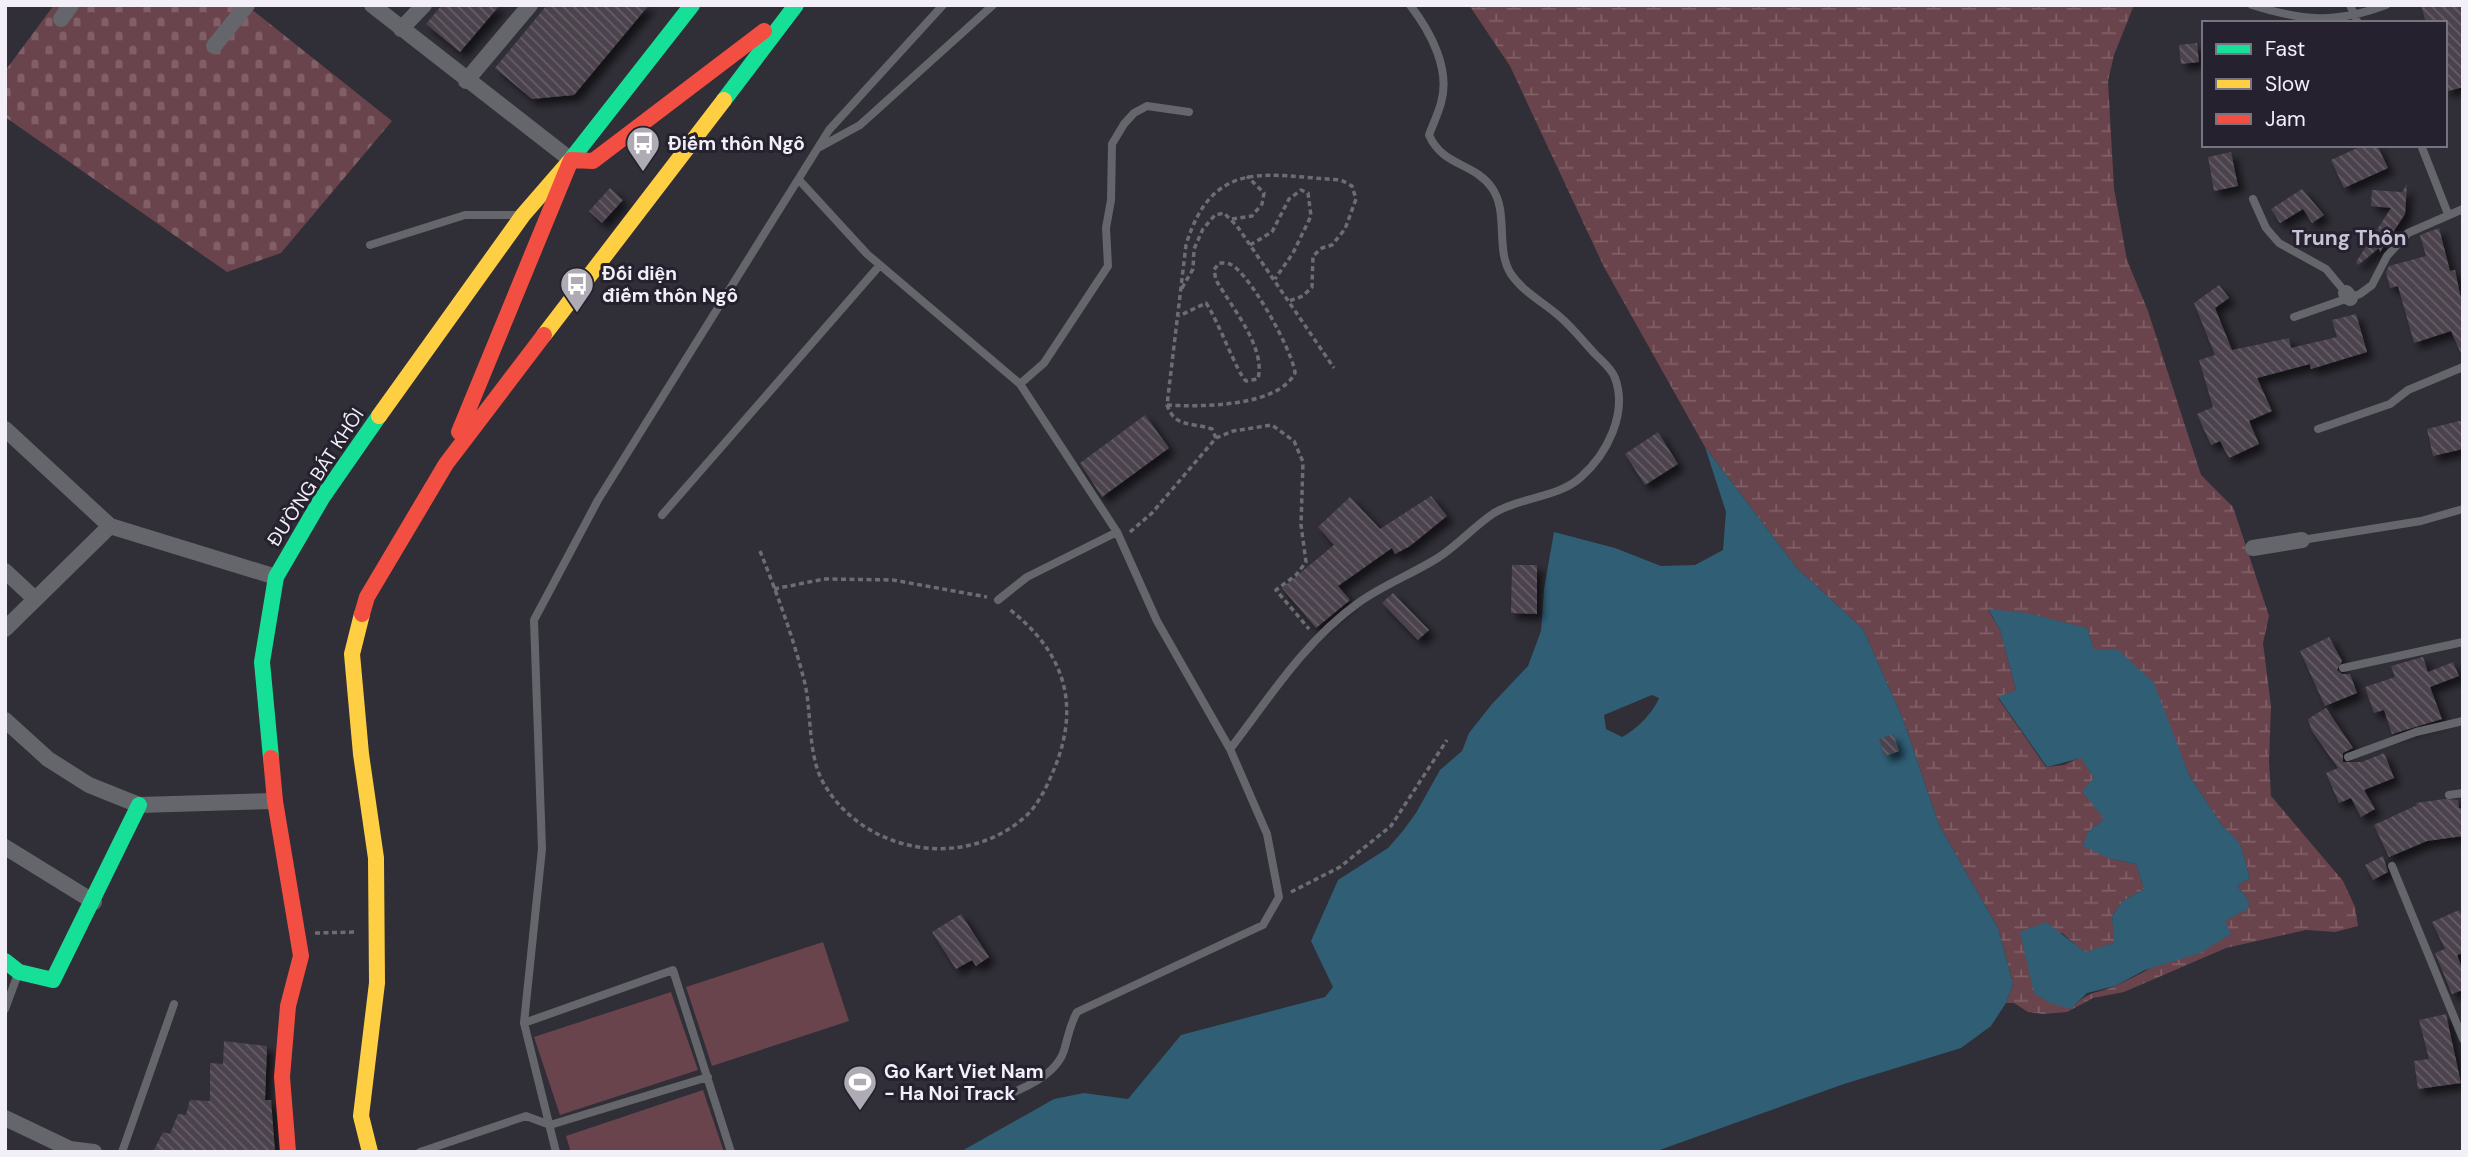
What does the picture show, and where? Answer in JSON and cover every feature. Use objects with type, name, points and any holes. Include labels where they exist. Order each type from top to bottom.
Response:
[{"type":"main road","name":"ĐƯỜNG BÁT KHỐI","points":[[288,1152],[282,1077],[288,1006],[301,956],[275,801],[262,662],[276,577],[322,498],[523,215],[571,160],[692,5]]},
{"type":"main road","points":[[446,464],[571,160],[593,161],[794,7]]},
{"type":"main road","points":[[370,1152],[361,1116],[377,983],[376,858],[360,754],[352,654],[367,597],[446,464],[794,7]]},
{"type":"main road","points":[[12,967],[53,980],[94,902],[139,805]]},
{"type":"street","points":[[61,19],[71,5]]},
{"type":"street","points":[[214,46],[247,5]]},
{"type":"street","points":[[372,5],[466,81],[571,160]]},
{"type":"street","points":[[401,29],[424,5]]},
{"type":"street","points":[[466,81],[530,5]]},
{"type":"street","points":[[5,429],[110,526],[276,577]]},
{"type":"street","points":[[5,629],[110,526]]},
{"type":"street","points":[[2253,548],[2302,540]]},
{"type":"street","points":[[5,571],[34,598]]},
{"type":"street","points":[[5,720],[48,760],[89,785],[139,805],[275,801]]},
{"type":"street","points":[[5,847],[94,902]]},
{"type":"street","points":[[5,1118],[70,1150],[94,1152]]},
{"type":"lane","points":[[556,1152],[524,1023],[542,849],[534,620],[598,500],[715,310],[800,181],[817,148],[856,97],[943,5]]},
{"type":"lane","points":[[817,148],[860,125],[993,5]]},
{"type":"lane","points":[[1230,749],[1283,674],[1357,604],[1385,585],[1437,558],[1479,523],[1502,508],[1567,486],[1580,478],[1607,445],[1618,416],[1620,397],[1615,375],[1559,316],[1525,290],[1507,268],[1498,201],[1492,188],[1481,176],[1443,156],[1434,145],[1429,135],[1441,104],[1443,77],[1438,53],[1410,5]]},
{"type":"lane","points":[[2252,5],[2297,19],[2356,20],[2386,5]]},
{"type":"lane","points":[[2350,5],[2356,20]]},
{"type":"lane","points":[[1020,384],[1044,363],[1108,266],[1106,228],[1111,200],[1112,144],[1124,124],[1134,113],[1147,106],[1189,112]]},
{"type":"lane","points":[[2422,147],[2448,214]]},
{"type":"lane","points":[[800,181],[880,265],[1020,384],[1117,532],[1157,621],[1230,749],[1267,834],[1279,897],[1263,925],[1077,1012],[1067,1032],[1060,1062],[1043,1076],[1003,1097]]},
{"type":"lane","points":[[2253,199],[2266,228],[2279,243],[2326,269],[2348,296]]},
{"type":"lane","points":[[2294,317],[2372,285],[2387,256],[2408,233],[2463,209]]},
{"type":"lane","points":[[370,245],[465,215],[523,215]]},
{"type":"lane","points":[[662,515],[880,265]]},
{"type":"lane","points":[[2318,429],[2390,404],[2408,390],[2463,367]]},
{"type":"lane","points":[[2302,540],[2421,521],[2463,509]]},
{"type":"lane","points":[[998,600],[1027,577],[1066,554],[1117,532]]},
{"type":"lane","points":[[2343,668],[2463,642]]},
{"type":"lane","points":[[2348,757],[2416,732],[2463,721]]},
{"type":"lane","points":[[2449,795],[2463,793]]},
{"type":"lane","points":[[2392,866],[2463,1039]]},
{"type":"lane","points":[[5,1009],[12,967]]},
{"type":"lane","points":[[524,1023],[673,970],[732,1152]]},
{"type":"lane","points":[[122,1152],[174,1004]]},
{"type":"lane","points":[[420,1152],[526,1116],[550,1125],[708,1077]]},
{"type":"path","points":[[1216,438],[1212,429],[1178,422],[1171,417],[1167,405],[1186,245],[1203,206],[1230,181],[1247,176],[1341,180],[1352,186],[1356,198],[1345,229],[1332,245],[1322,248],[1313,256],[1312,287],[1303,296],[1289,302]]},
{"type":"path","points":[[1230,219],[1252,216],[1262,204],[1264,193],[1247,176]]},
{"type":"path","points":[[1250,245],[1272,232],[1293,195],[1301,190],[1308,193],[1311,216],[1286,267],[1275,279]]},
{"type":"path","points":[[1181,290],[1194,269],[1194,249],[1203,229],[1215,215],[1224,213],[1275,279],[1334,368]]},
{"type":"path","points":[[1167,405],[1205,406],[1266,396],[1281,390],[1295,373],[1294,361],[1283,338],[1243,276],[1230,264],[1219,263],[1214,270],[1216,280],[1257,351],[1262,365],[1258,379],[1247,381],[1240,375],[1226,337],[1206,303],[1179,316]]},
{"type":"path","points":[[1117,532],[1129,532],[1152,513],[1216,438],[1233,431],[1272,425],[1294,441],[1303,462],[1301,525],[1306,562],[1296,575],[1276,590],[1317,639]]},
{"type":"path","points":[[760,551],[804,676],[816,762],[824,785],[860,824],[880,838],[905,847],[952,850],[996,836],[1024,818],[1048,786],[1067,721],[1059,667],[1044,642],[998,600],[893,580],[824,579],[774,589]]},
{"type":"path","points":[[1279,897],[1340,867],[1377,839],[1407,804],[1447,740]]},
{"type":"path","points":[[311,933],[357,932]]},
{"type":"green space","points":[[54,5],[246,5],[392,121],[281,253],[227,272],[5,117],[5,71]]},
{"type":"green space","points":[[1469,5],[2134,5],[2114,55],[2108,81],[2114,188],[2127,260],[2148,311],[2201,475],[2233,507],[2269,616],[2263,643],[2271,706],[2271,796],[2343,881],[2355,907],[2358,926],[2335,932],[2306,930],[2226,948],[2124,992],[2093,998],[2067,1012],[2028,1012],[2014,1003],[2006,1003],[2013,984],[1998,928],[1939,825],[1903,719],[1863,629],[1797,568],[1705,447],[1604,267],[1510,66]],"holes":[[[1988,610],[2087,628],[2094,650],[2171,731],[2189,775],[2221,824],[2240,845],[2250,878],[2237,886],[2248,899],[2203,936],[2134,977],[2089,995],[2071,1009],[2061,932],[2085,953],[2115,943],[2112,916],[2123,901],[2144,889],[2136,864],[2111,859],[2088,832],[2104,819],[2094,778],[2081,757],[2064,765],[2046,767],[1998,698],[2016,690],[2000,630]]]},
{"type":"green space","points":[[823,942],[849,1021],[712,1066],[686,987]]},
{"type":"green space","points":[[671,992],[698,1070],[560,1115],[534,1037]]},
{"type":"green space","points":[[703,1090],[724,1152],[571,1152],[566,1136]]},
{"type":"water","points":[[1705,447],[1797,568],[1863,629],[1903,719],[1939,825],[1998,928],[2013,984],[2006,1003],[1991,1026],[1961,1048],[1844,1084],[1654,1152],[960,1152],[1054,1099],[1084,1093],[1128,1099],[1181,1035],[1325,997],[1333,987],[1311,941],[1338,880],[1388,848],[1416,813],[1440,770],[1462,751],[1469,733],[1528,666],[1541,631],[1544,589],[1554,532],[1615,548],[1661,566],[1695,565],[1723,550],[1726,512]],"holes":[[[1652,695],[1659,698],[1638,726],[1622,737],[1606,729],[1604,715]]]},
{"type":"water","points":[[1988,609],[2027,613],[2087,628],[2094,649],[2118,650],[2154,683],[2189,775],[2221,824],[2240,844],[2250,878],[2237,886],[2248,899],[2249,908],[2225,921],[2231,934],[2200,953],[2145,970],[2115,986],[2087,993],[2071,1009],[2050,1003],[2034,993],[2020,932],[2046,922],[2085,952],[2114,943],[2112,916],[2123,901],[2144,889],[2136,864],[2111,859],[2083,846],[2088,832],[2104,819],[2082,791],[2094,778],[2081,758],[2047,767],[1998,697],[2016,690],[2000,630]]},
{"type":"building","points":[[442,5],[500,5],[460,52],[426,24]]},
{"type":"building","points":[[547,5],[649,5],[574,95],[532,99],[495,68]]},
{"type":"building","points":[[2421,5],[2463,5],[2463,87],[2447,91],[2447,21],[2425,21]]},
{"type":"building","points":[[2197,43],[2199,62],[2181,64],[2179,45]]},
{"type":"building","points":[[2360,147],[2378,147],[2388,168],[2344,188],[2331,160]]},
{"type":"building","points":[[2231,152],[2238,186],[2214,191],[2208,157]]},
{"type":"building","points":[[2407,184],[2405,214],[2380,252],[2379,248],[2358,265],[2356,262],[2391,208],[2371,206],[2372,190],[2402,192]]},
{"type":"building","points":[[610,188],[623,200],[602,223],[589,211]]},
{"type":"building","points":[[2302,189],[2324,215],[2312,223],[2303,209],[2280,223],[2271,209]]},
{"type":"building","points":[[2439,228],[2450,271],[2455,270],[2463,308],[2463,358],[2451,331],[2414,343],[2398,286],[2390,288],[2386,272],[2389,266],[2426,256],[2420,235]]},
{"type":"building","points":[[2219,285],[2229,298],[2215,308],[2232,350],[2289,338],[2291,348],[2337,337],[2332,320],[2356,314],[2367,352],[2311,369],[2310,364],[2257,378],[2272,411],[2249,421],[2259,444],[2229,458],[2220,441],[2211,445],[2197,414],[2213,407],[2199,360],[2215,355],[2194,303]]},
{"type":"building","points":[[1145,415],[1169,448],[1102,497],[1080,463]]},
{"type":"building","points":[[2463,420],[2463,449],[2433,456],[2427,429]]},
{"type":"building","points":[[1658,432],[1678,464],[1645,485],[1625,454]]},
{"type":"building","points":[[1431,496],[1447,516],[1410,546],[1395,554],[1392,548],[1338,586],[1350,600],[1316,628],[1282,588],[1334,545],[1318,527],[1350,497],[1380,529]]},
{"type":"building","points":[[1512,565],[1537,565],[1537,614],[1511,613]]},
{"type":"building","points":[[1393,593],[1429,630],[1418,640],[1382,603]]},
{"type":"building","points":[[2329,637],[2342,661],[2337,670],[2342,674],[2350,674],[2357,693],[2325,706],[2300,651]]},
{"type":"building","points":[[2423,657],[2428,672],[2453,662],[2459,676],[2430,687],[2442,719],[2392,734],[2384,710],[2374,713],[2365,687],[2395,677],[2391,666]]},
{"type":"building","points":[[2326,708],[2353,748],[2343,753],[2343,762],[2362,762],[2384,753],[2394,778],[2364,790],[2375,809],[2361,817],[2351,798],[2339,803],[2326,773],[2338,768],[2312,731],[2308,719]]},
{"type":"building","points":[[1893,734],[1899,751],[1885,756],[1879,739]]},
{"type":"building","points":[[2458,800],[2459,808],[2463,808],[2463,836],[2427,841],[2389,857],[2374,825],[2417,805],[2416,803]]},
{"type":"building","points":[[2383,856],[2388,872],[2373,880],[2365,865]]},
{"type":"building","points":[[2459,910],[2463,918],[2463,953],[2457,955],[2463,971],[2463,990],[2452,994],[2435,953],[2445,949],[2432,922]]},
{"type":"building","points":[[961,914],[989,957],[976,966],[972,960],[956,969],[932,932]]},
{"type":"building","points":[[2446,1014],[2461,1083],[2418,1089],[2414,1061],[2429,1059],[2419,1020]]},
{"type":"building","points":[[224,1041],[267,1046],[265,1100],[271,1100],[275,1152],[153,1152],[163,1132],[170,1134],[178,1114],[186,1115],[190,1100],[210,1101],[210,1063],[223,1064]]},
{"type":"traffic: fast","points":[[569,162],[692,5]]},
{"type":"traffic: fast","points":[[724,100],[796,5]]},
{"type":"traffic: fast","points":[[271,758],[262,662],[276,577],[322,498],[379,416]]},
{"type":"traffic: fast","points":[[5,961],[19,972],[53,980],[139,805]]},
{"type":"traffic: slow","points":[[544,335],[724,100]]},
{"type":"traffic: slow","points":[[379,416],[523,215],[569,162]]},
{"type":"traffic: slow","points":[[362,614],[352,654],[361,754],[376,858],[377,983],[361,1116],[370,1152]]},
{"type":"traffic: jam","points":[[459,432],[571,160],[593,161],[764,31]]},
{"type":"traffic: jam","points":[[362,614],[367,597],[446,464],[544,335]]},
{"type":"traffic: jam","points":[[271,758],[275,801],[301,956],[288,1006],[282,1077],[288,1152]]},
{"type":"place","name":"Điếm thôn Ngô","points":[[643,173]]},
{"type":"place","name":"Đối diện điếm thôn Ngô","points":[[577,314]]},
{"type":"place","name":"Go Kart Viet Nam - Ha Noi Track","points":[[860,1112]]},
{"type":"district","name":"Trung Thôn","points":[[2349,238]]}]
